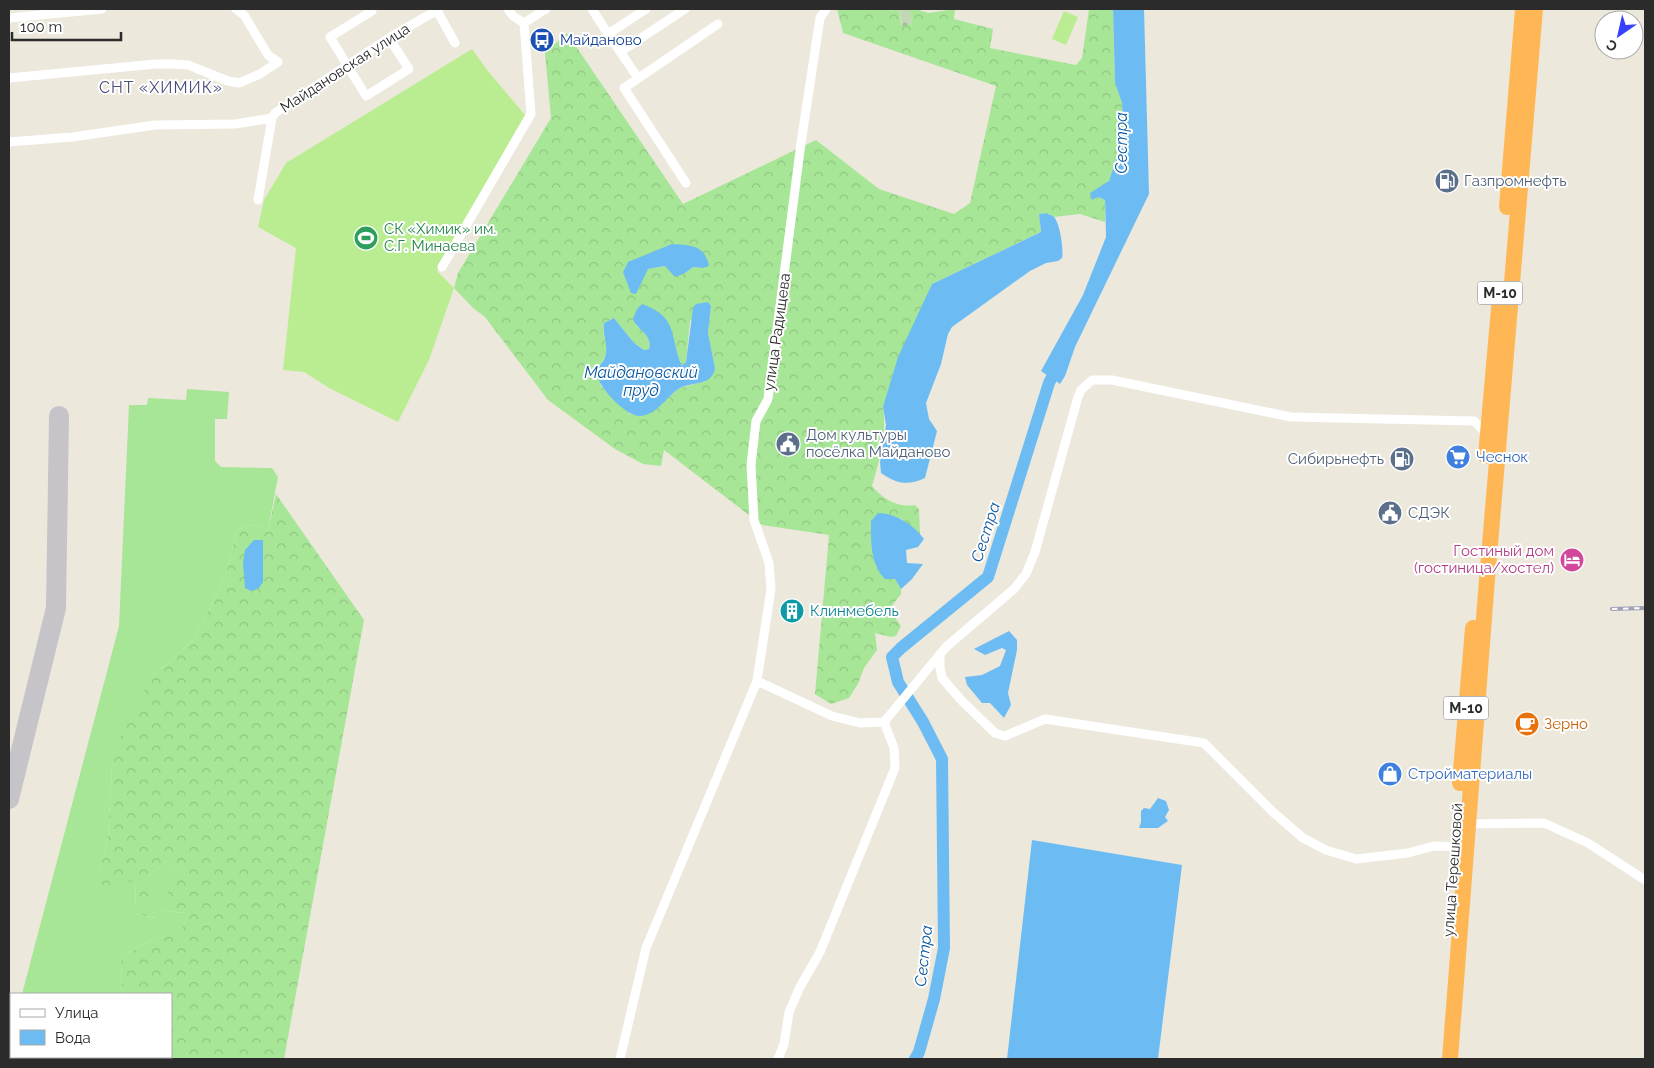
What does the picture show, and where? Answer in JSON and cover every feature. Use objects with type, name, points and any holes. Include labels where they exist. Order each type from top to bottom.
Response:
[{"type":"highway","name":"М-10","points":[[1488,440],[1490,395],[1523,9]]},
{"type":"highway","name":"улица Терешковой","points":[[1438,1059],[1462,824],[1481,666],[1535,9]]},
{"type":"highway","name":"улица Терешковой","points":[[1462,824],[1468,678],[1477,591],[1488,440]]},
{"type":"highway","name":"улица Терешковой","points":[[1450,1059],[1460,847]]},
{"type":"street","points":[[9,18],[102,9]]},
{"type":"street","points":[[9,78],[172,64],[188,65],[228,81],[244,82],[278,62],[268,55],[244,15],[236,9]]},
{"type":"street","points":[[437,9],[455,44]]},
{"type":"street","name":"Майдановская улица","points":[[258,200],[272,118],[275,113],[389,38],[437,9]]},
{"type":"street","points":[[508,9],[513,16],[524,23]]},
{"type":"street","points":[[524,23],[546,9]]},
{"type":"street","points":[[592,9],[638,78]]},
{"type":"street","points":[[608,34],[646,9]]},
{"type":"street","points":[[620,52],[685,9]]},
{"type":"street","name":"улица Радищева","points":[[620,1059],[646,948],[757,681],[770,589],[769,564],[754,520],[751,464],[756,421],[768,399],[818,27],[820,18],[826,9]]},
{"type":"street","points":[[372,11],[330,37],[366,96],[409,69],[389,38]]},
{"type":"street","points":[[442,267],[531,114],[524,23]]},
{"type":"street","points":[[686,183],[624,88],[718,24]]},
{"type":"street","points":[[9,142],[73,137],[155,125],[235,124],[272,118]]},
{"type":"street","points":[[757,681],[832,716],[860,723],[884,722],[946,647],[1014,589],[1026,574],[1035,552],[1080,390],[1092,380],[1112,380],[1290,418],[1474,421],[1483,430],[1488,440]]},
{"type":"street","points":[[1474,421],[1484,409],[1490,395]]},
{"type":"street","points":[[939,656],[942,678],[962,701],[995,733],[1005,736],[1045,719],[1204,743],[1274,813],[1303,838],[1326,850],[1356,859],[1408,853],[1434,846],[1460,847]]},
{"type":"street","points":[[778,1059],[784,1044],[789,1012],[800,987],[820,952],[895,768],[894,748],[884,722]]},
{"type":"street","points":[[1462,824],[1544,823],[1588,843],[1645,880]]},
{"type":"green space","points":[[837,9],[888,9],[893,11],[894,9],[899,9],[901,25],[912,24],[910,9],[928,13],[955,9],[954,19],[993,29],[990,48],[1076,65],[1082,58],[1089,9],[1113,9],[1115,83],[1122,103],[1124,134],[1109,181],[1098,197],[1105,200],[1105,222],[1080,214],[1054,217],[1047,213],[1039,214],[1041,232],[932,284],[883,407],[883,437],[872,486],[881,495],[896,504],[915,505],[919,509],[920,534],[900,518],[895,579],[901,589],[901,594],[891,607],[891,612],[901,626],[896,636],[891,637],[875,633],[877,650],[864,668],[858,684],[849,698],[831,704],[815,694],[829,535],[762,525],[664,450],[661,466],[643,464],[615,449],[548,400],[485,317],[473,308],[454,288],[458,273],[551,118],[545,53],[567,33],[683,204],[816,140],[879,189],[954,214],[970,203],[996,86],[843,33]],"holes":[[[699,249],[703,268],[693,267],[685,273],[665,266],[648,269]],[[711,306],[708,333],[715,368],[706,381],[679,388],[655,410],[630,414],[601,386],[597,369],[602,362],[606,350],[604,323],[614,318],[634,343],[644,350],[649,349],[649,341],[636,325],[673,335],[674,345],[682,366],[686,363],[690,321]]]},
{"type":"green space","points":[[899,9],[910,9],[912,24],[902,26]]},
{"type":"green space","points":[[1064,11],[1078,17],[1066,45],[1052,39]]},
{"type":"green space","name":"СК «Химик» им. С.Г. Минаева","points":[[472,49],[525,115],[437,271],[454,288],[429,360],[398,422],[329,388],[304,372],[283,370],[296,248],[258,227],[264,200],[286,163]]},
{"type":"green space","points":[[187,389],[229,392],[227,419],[215,419],[215,461],[221,467],[272,468],[278,477],[268,530],[252,525],[237,530],[225,578],[194,639],[154,675],[112,766],[108,838],[99,872],[136,880],[135,914],[156,918],[148,906],[148,876],[166,861],[185,875],[163,911],[188,913],[181,933],[154,939],[121,956],[122,993],[22,993],[119,626],[129,405],[147,405],[148,398],[186,400]]},
{"type":"green space","points":[[276,494],[364,620],[284,1059],[122,1059],[172,1058],[172,993],[122,993],[121,956],[154,939],[181,932],[188,913],[163,911],[170,886],[185,875],[166,861],[148,876],[148,906],[157,918],[135,914],[136,880],[102,890],[99,872],[108,838],[112,766],[127,719],[154,675],[194,639],[225,578],[237,530],[252,525],[268,530]]},
{"type":"green space","points":[[10,1037],[10,1058],[122,1059],[9,1059]]},
{"type":"water","points":[[1113,9],[1144,9],[1149,194],[1075,347],[1065,376],[1060,384],[1041,371],[1083,295],[1106,237],[1105,200],[1098,197],[1092,200],[1090,193],[1109,181],[1124,134],[1122,103],[1115,83]]},
{"type":"water","points":[[1047,213],[1054,217],[1060,231],[1062,258],[1030,271],[952,327],[948,334],[941,364],[926,403],[929,419],[937,431],[925,478],[902,483],[887,477],[881,473],[880,462],[886,425],[883,407],[898,357],[932,284],[1041,232],[1039,214]]},
{"type":"water","points":[[672,244],[691,246],[700,250],[707,259],[709,266],[703,268],[693,267],[675,277],[665,266],[648,269],[636,294],[631,293],[623,272],[628,262]]},
{"type":"water","name":"Майдановский пруд","points":[[708,302],[711,306],[708,333],[715,368],[710,378],[678,389],[657,409],[647,415],[635,415],[614,401],[602,386],[597,374],[606,353],[604,323],[614,318],[634,343],[644,350],[649,349],[649,340],[633,319],[637,309],[642,304],[654,309],[662,315],[671,329],[682,366],[686,362],[693,308],[696,304]]},
{"type":"water","points":[[878,513],[891,515],[904,521],[924,539],[918,547],[906,550],[907,563],[923,564],[912,579],[901,589],[895,579],[885,579],[876,566],[871,544],[871,521]]},
{"type":"water","points":[[254,540],[263,540],[263,582],[259,588],[251,591],[245,588],[243,563],[245,550]]},
{"type":"water","points":[[1009,631],[1017,640],[1017,650],[1008,693],[1011,705],[1004,718],[990,703],[982,703],[967,685],[965,677],[982,675],[1000,666],[1006,650],[1002,648],[985,655],[974,649]]},
{"type":"water","points":[[1158,798],[1166,801],[1169,810],[1165,817],[1168,821],[1158,828],[1139,828],[1141,811],[1144,808],[1150,809]]},
{"type":"water","points":[[1032,840],[1182,865],[1158,1059],[1007,1059]]},
{"type":"waterway","name":"Сестра","points":[[915,1059],[919,1052],[934,999],[944,948],[942,759],[923,722],[898,682],[892,657],[988,577],[1049,383],[1058,364]]},
{"type":"taxiway","points":[[9,799],[56,608],[59,416]]},
{"type":"railway","points":[[1612,609],[1645,608]]},
{"type":"place","name":"Майданово","points":[[542,40]]},
{"type":"place","name":"Газпромнефть","points":[[1447,181]]},
{"type":"place","name":"СК «Химик» им. С.Г. Минаева","points":[[366,238]]},
{"type":"place","name":"Дом культуры посёлка Майданово","points":[[788,444]]},
{"type":"place","name":"Чеснок","points":[[1458,457]]},
{"type":"place","name":"Сибирьнефть","points":[[1402,459]]},
{"type":"place","name":"СДЭК","points":[[1390,513]]},
{"type":"place","name":"Гостиный дом (гостиница/хостел)","points":[[1572,560]]},
{"type":"place","name":"Клинмебель","points":[[792,611]]},
{"type":"place","name":"Зерно","points":[[1527,724]]},
{"type":"place","name":"Стройматериалы","points":[[1390,774]]},
{"type":"district","name":"СНТ «ХИМИК»","points":[[161,87]]}]
